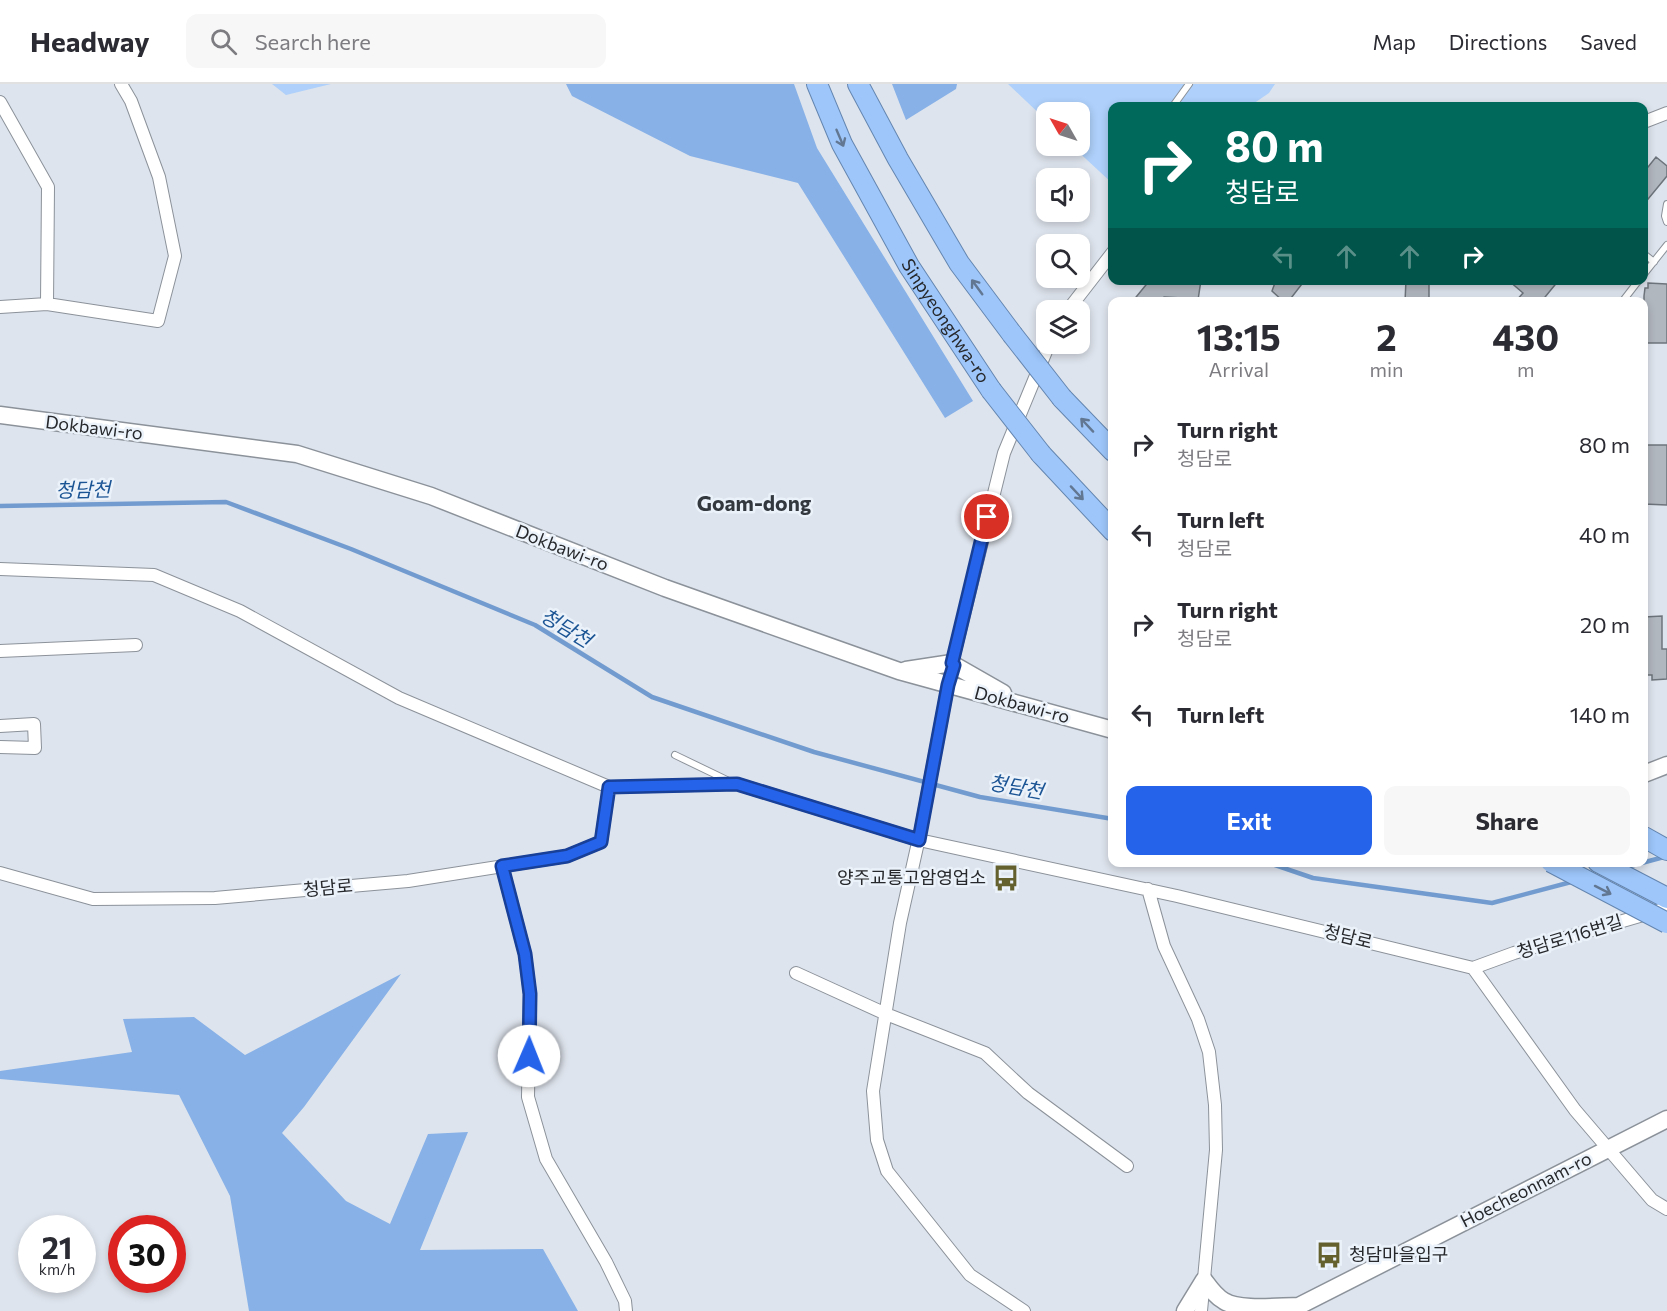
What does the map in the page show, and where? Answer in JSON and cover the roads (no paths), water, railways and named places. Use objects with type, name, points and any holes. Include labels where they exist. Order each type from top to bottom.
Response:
[{"type":"highway","name":"Sinpyeonghwa-ro","points":[[817,84],[842,144],[909,266],[991,390],[1041,454],[1108,526]]},
{"type":"highway","points":[[858,84],[898,159],[959,262],[1062,398],[1108,446]]},
{"type":"highway","points":[[1648,839],[1667,850]]},
{"type":"highway","points":[[1561,867],[1667,922]]},
{"type":"highway","points":[[1608,867],[1667,898]]},
{"type":"main road","name":"Dokbawi-ro","points":[[0,415],[297,454],[431,496],[665,588],[899,671],[1108,729]]},
{"type":"main road","points":[[899,671],[953,664],[1025,705]]},
{"type":"main road","points":[[1648,772],[1667,765]]},
{"type":"main road","name":"Hoecheonnam-ro","points":[[1294,1309],[1574,1168],[1608,1147],[1667,1119]]},
{"type":"main road","points":[[1185,1311],[1204,1280],[1213,1293],[1226,1302],[1241,1306],[1294,1309]]},
{"type":"street","points":[[0,307],[47,304],[158,321],[175,256],[159,177],[131,101],[121,84]]},
{"type":"street","points":[[0,102],[48,187],[47,304]]},
{"type":"street","points":[[1648,120],[1667,113]]},
{"type":"street","points":[[1076,300],[1108,258]]},
{"type":"street","points":[[1024,1311],[970,1275],[887,1171],[877,1140],[873,1091],[900,923],[920,834],[948,685],[1004,453],[1044,354]]},
{"type":"street","name":"청담로","points":[[0,568],[154,575],[240,611],[399,698],[609,787],[737,784],[920,834],[1473,968]]},
{"type":"street","points":[[0,651],[136,645]]},
{"type":"street","points":[[0,726],[34,724],[35,748],[0,747]]},
{"type":"street","name":"청담로","points":[[0,873],[93,899],[215,898],[408,881],[567,856],[601,842],[609,787]]},
{"type":"street","points":[[502,866],[525,954],[529,984],[528,1097],[546,1160],[606,1262],[625,1301],[626,1311]]},
{"type":"street","points":[[1148,889],[1164,946],[1198,1019],[1209,1052],[1215,1105],[1216,1150],[1201,1311]]},
{"type":"street","name":"청담로116번길","points":[[1473,968],[1514,953],[1667,908]]},
{"type":"street","points":[[1473,968],[1575,1110],[1652,1200],[1667,1209]]},
{"type":"street","points":[[796,974],[886,1014],[985,1053],[1028,1093],[1127,1166]]},
{"type":"lane","points":[[1176,102],[1189,84]]},
{"type":"lane","points":[[1667,204],[1665,216],[1667,222]]},
{"type":"lane","points":[[1648,269],[1667,245]]},
{"type":"lane","points":[[1648,257],[1654,262]]},
{"type":"lane","points":[[1626,297],[1635,285]]},
{"type":"lane","points":[[675,756],[737,784]]},
{"type":"waterway","name":"청담천","points":[[0,506],[226,502],[351,549],[535,625],[652,697],[814,752],[980,797],[1108,818]]},
{"type":"waterway","name":"청담천","points":[[1648,861],[1664,857]]},
{"type":"waterway","name":"청담천","points":[[1281,867],[1313,878],[1492,903],[1575,881]]},
{"type":"place","name":"양주교통고암영업소","points":[[1006,878]]},
{"type":"place","name":"청담마을입구","points":[[1329,1255]]},
{"type":"district","name":"Goam-dong","points":[[754,504]]}]
